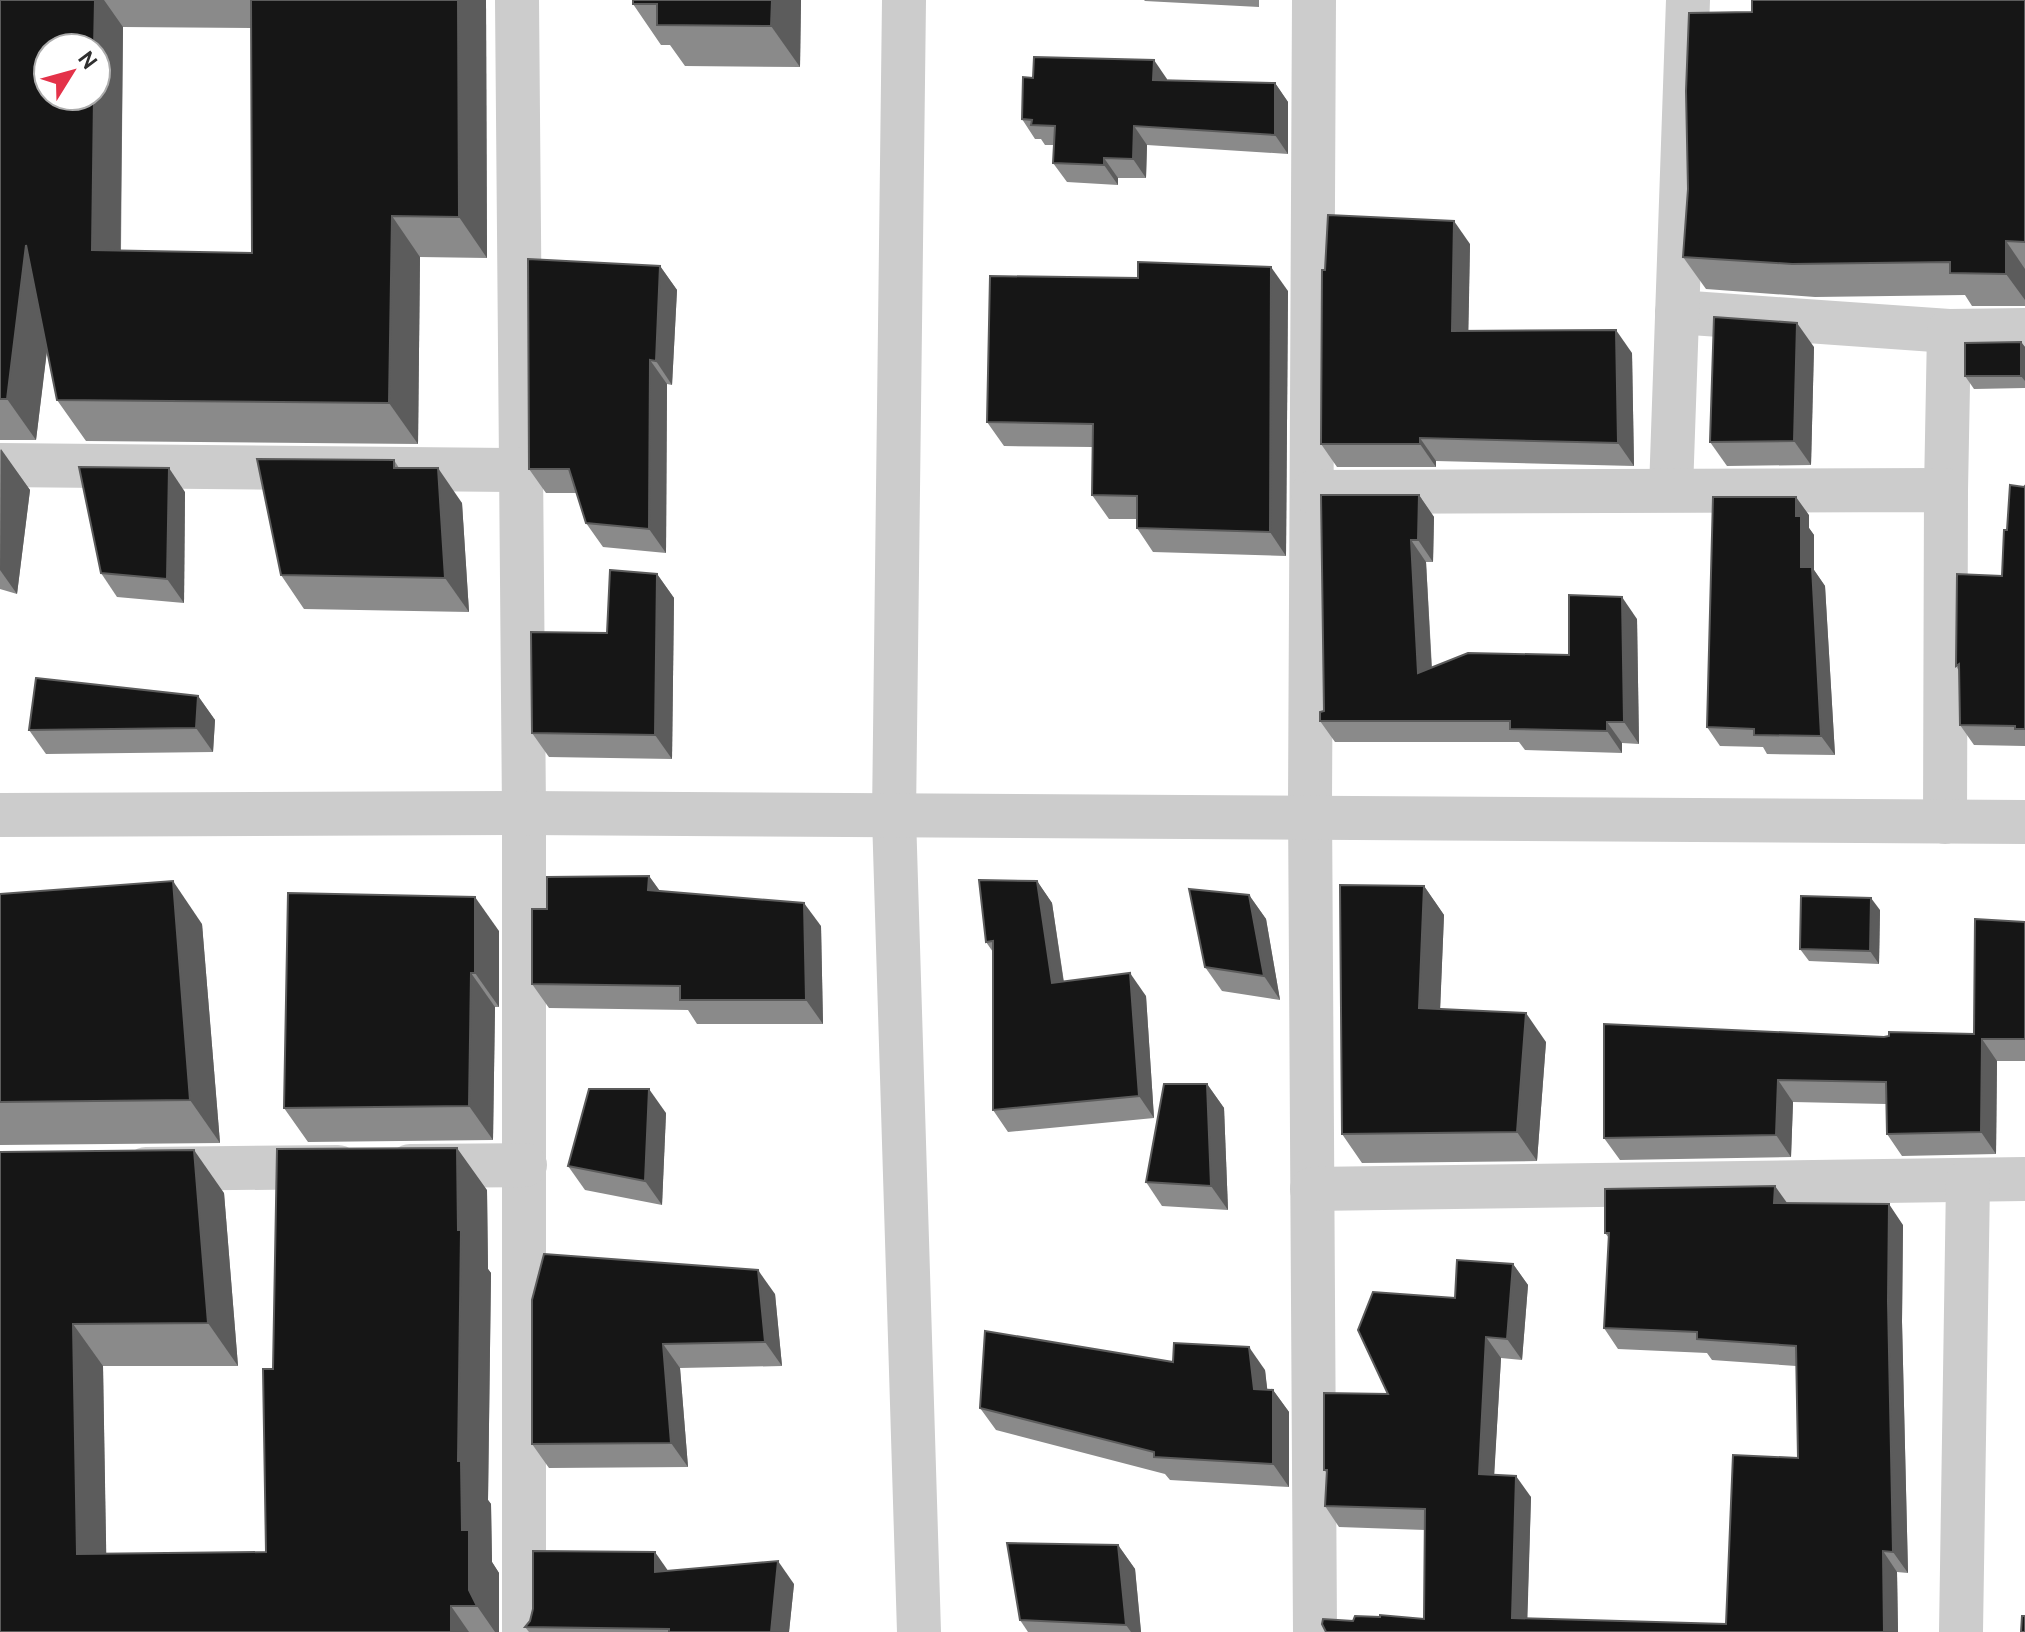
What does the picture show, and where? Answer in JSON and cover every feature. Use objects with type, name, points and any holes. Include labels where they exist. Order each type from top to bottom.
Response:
[{"type":"street","points":[[517,0],[524,813],[524,1632]]},
{"type":"street","points":[[904,0],[894,816],[919,1632]]},
{"type":"street","points":[[1314,0],[1310,818],[1315,1632]]},
{"type":"street","points":[[1671,490],[1688,0]]},
{"type":"street","points":[[1677,312],[1949,331],[2025,330]]},
{"type":"street","points":[[1945,822],[1949,331]]},
{"type":"street","points":[[0,465],[521,470]]},
{"type":"street","points":[[1313,492],[1946,490]]},
{"type":"street","points":[[0,815],[524,813],[2025,822]]},
{"type":"street","points":[[111,1169],[525,1165]]},
{"type":"street","points":[[1312,1189],[2025,1179]]},
{"type":"street","points":[[1961,1632],[1968,1181]]},
{"type":"building","points":[[0,0],[95,0],[94,32],[32,32],[32,112],[94,112],[92,250],[252,253],[251,0],[458,0],[459,217],[392,216],[389,403],[57,400],[26,245],[7,399],[0,399]]},
{"type":"building","points":[[633,0],[772,0],[771,26],[657,25],[657,4],[633,4]]},
{"type":"building","points":[[1752,0],[2025,0],[2025,242],[2006,241],[2006,274],[1950,273],[1950,262],[1792,264],[1683,257],[1688,189],[1686,91],[1689,13],[1752,12]]},
{"type":"building","points":[[1034,57],[1154,60],[1153,80],[1275,83],[1275,135],[1134,126],[1133,159],[1104,158],[1104,165],[1053,163],[1055,126],[1031,125],[1032,120],[1022,119],[1023,77],[1033,78]]},
{"type":"building","points":[[1328,215],[1454,221],[1452,331],[1616,330],[1618,443],[1420,438],[1420,444],[1321,444],[1322,270],[1325,270]]},
{"type":"building","points":[[528,259],[660,266],[656,361],[650,360],[649,529],[586,523],[569,469],[529,469]]},
{"type":"building","points":[[1138,262],[1271,267],[1270,532],[1137,528],[1137,496],[1092,495],[1093,424],[987,422],[990,276],[1138,278]]},
{"type":"building","points":[[1714,317],[1797,323],[1794,441],[1710,442]]},
{"type":"building","points":[[2021,342],[2021,376],[1965,376],[1965,343]]},
{"type":"building","points":[[257,459],[394,460],[394,468],[438,468],[445,578],[281,575]]},
{"type":"building","points":[[79,467],[169,468],[167,579],[101,573]]},
{"type":"building","points":[[2010,485],[2025,486],[2025,729],[1960,725],[1959,664],[1956,666],[1957,574],[2002,576]]},
{"type":"building","points":[[1321,495],[1419,495],[1418,540],[1411,540],[1418,673],[1468,653],[1569,655],[1569,595],[1622,597],[1624,722],[1607,722],[1607,731],[1510,729],[1510,721],[1320,721],[1320,712],[1324,711]]},
{"type":"building","points":[[1713,497],[1796,497],[1796,516],[1801,516],[1801,567],[1812,567],[1821,736],[1754,735],[1754,729],[1707,727]]},
{"type":"building","points":[[610,570],[657,574],[655,735],[532,733],[531,632],[607,633]]},
{"type":"building","points":[[36,678],[198,696],[196,728],[29,730]]},
{"type":"building","points":[[649,876],[648,890],[804,903],[806,1000],[680,1000],[680,986],[532,984],[532,909],[547,909],[547,877]]},
{"type":"building","points":[[979,880],[1037,881],[1052,983],[1130,973],[1139,1096],[993,1110],[993,941],[986,942]]},
{"type":"building","points":[[173,881],[190,1100],[0,1102],[0,894]]},
{"type":"building","points":[[1340,885],[1424,886],[1419,1008],[1526,1013],[1517,1132],[1342,1134]]},
{"type":"building","points":[[1189,889],[1249,895],[1264,976],[1205,967]]},
{"type":"building","points":[[288,893],[475,897],[469,1106],[284,1108]]},
{"type":"building","points":[[1801,896],[1871,898],[1870,951],[1800,949]]},
{"type":"building","points":[[1975,919],[2025,922],[2025,1039],[1982,1039],[1981,1132],[1887,1134],[1886,1082],[1778,1080],[1776,1135],[1604,1138],[1604,1024],[1884,1037],[1889,1036],[1889,1032],[1974,1034]]},
{"type":"building","points":[[1164,1084],[1207,1084],[1211,1186],[1146,1182]]},
{"type":"building","points":[[589,1089],[649,1089],[645,1181],[568,1166]]},
{"type":"building","points":[[457,1148],[458,1230],[461,1230],[458,1461],[461,1461],[462,1530],[469,1530],[469,1590],[477,1606],[451,1606],[451,1632],[0,1632],[0,1152],[194,1150],[208,1323],[73,1324],[77,1554],[266,1552],[263,1369],[273,1369],[277,1149]]},
{"type":"building","points":[[1775,1186],[1774,1203],[1889,1204],[1893,1552],[1883,1551],[1884,1632],[1326,1632],[1323,1619],[1353,1621],[1355,1616],[1380,1615],[1424,1619],[1425,1509],[1325,1506],[1324,1393],[1388,1394],[1358,1330],[1373,1292],[1455,1298],[1457,1260],[1513,1264],[1507,1339],[1486,1337],[1479,1474],[1516,1476],[1512,1618],[1726,1624],[1733,1455],[1798,1458],[1796,1346],[1697,1339],[1697,1332],[1604,1328],[1609,1233],[1605,1233],[1605,1189]]},
{"type":"building","points":[[544,1254],[758,1270],[765,1342],[663,1344],[671,1443],[532,1444],[532,1300]]},
{"type":"building","points":[[985,1331],[1173,1362],[1174,1343],[1249,1347],[1254,1389],[1273,1390],[1273,1464],[1154,1457],[1154,1452],[980,1408]]},
{"type":"building","points":[[1007,1543],[1118,1545],[1126,1625],[1020,1620]]},
{"type":"building","points":[[533,1551],[655,1552],[655,1572],[778,1561],[771,1632],[525,1627],[533,1609]]},
{"type":"building","points":[[2022,1616],[2025,1616],[2025,1632],[2021,1632]]}]
